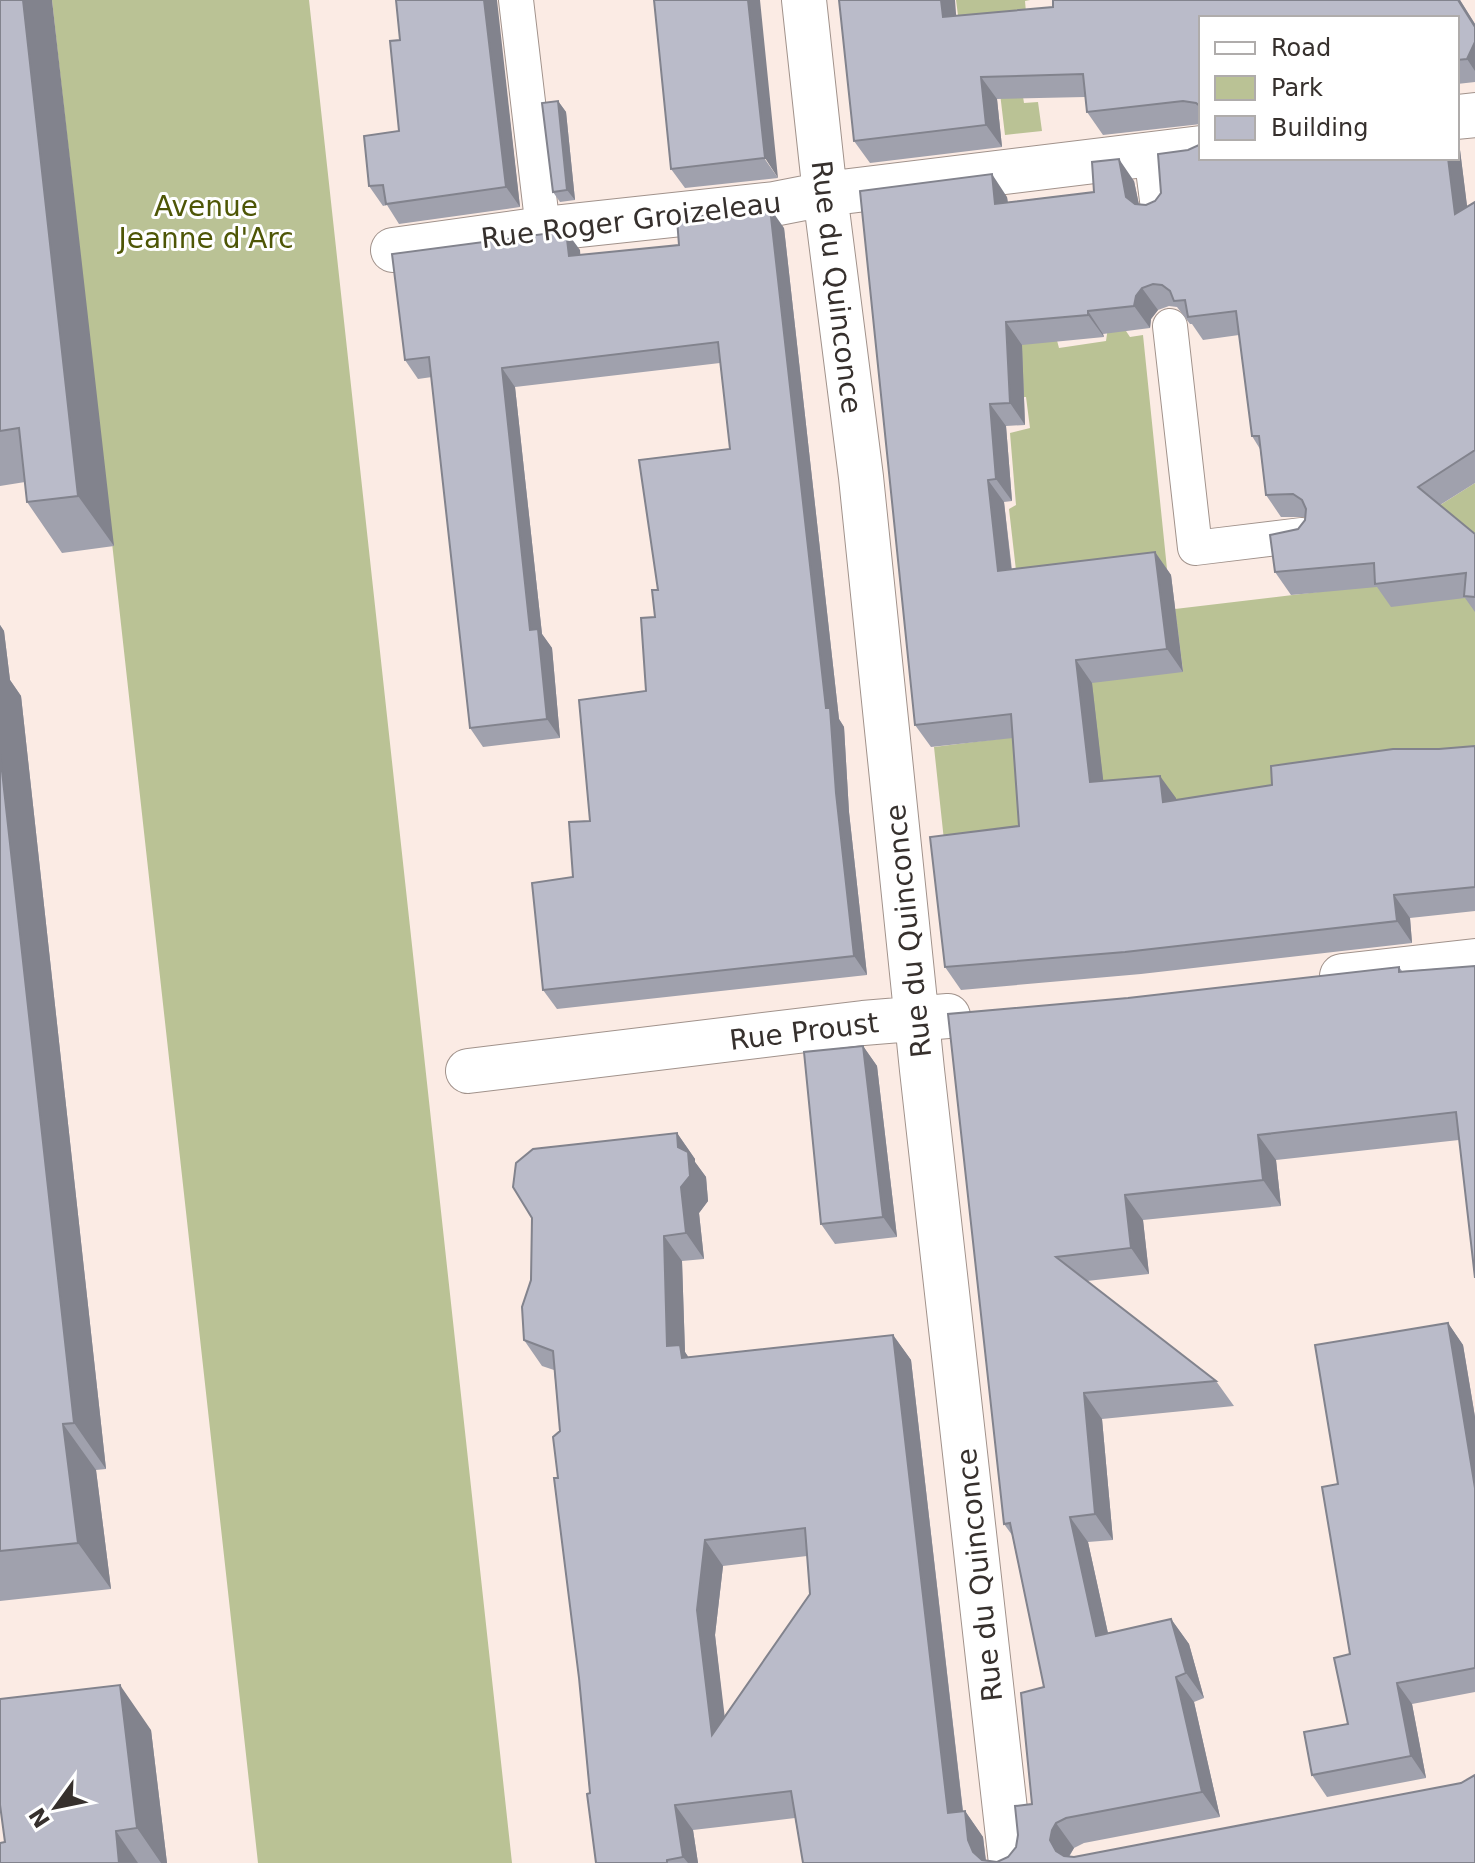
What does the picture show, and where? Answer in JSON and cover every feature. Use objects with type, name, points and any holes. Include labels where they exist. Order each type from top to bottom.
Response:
[{"type":"street","name":"Rue du Quinconce","points":[[804,0],[861,477],[917,1019],[1011,1863]]},
{"type":"street","name":"Rue Roger Groizeleau","points":[[393,250],[1199,148]]},
{"type":"street","points":[[1296,981],[1475,961]]},
{"type":"street","name":"Rue Proust","points":[[468,1071],[986,1013]]},
{"type":"lane","points":[[516,0],[543,229]]},
{"type":"lane","points":[[1151,154],[1158,208]]},
{"type":"lane","points":[[1170,326],[1195,548],[1302,535]]},
{"type":"green space","name":"Avenue Jeanne d'Arc","points":[[52,0],[309,0],[512,1863],[258,1863]]},
{"type":"green space","points":[[956,0],[1030,0],[1025,1],[1027,24],[1012,28],[1024,103],[1038,102],[1042,131],[1005,135],[999,85],[963,54]]},
{"type":"green space","points":[[1108,327],[1126,331],[1130,337],[1143,335],[1167,569],[1018,588],[1009,509],[1016,505],[1010,433],[1030,428],[1026,397],[992,398],[1012,337],[1055,333],[1059,348],[1106,341]]},
{"type":"green space","points":[[1475,483],[1475,543],[1396,533]]},
{"type":"green space","points":[[1326,585],[1475,588],[1475,792],[1288,807],[1035,848],[946,859],[934,747],[1023,736],[1091,682],[1183,671],[1175,609],[1326,591]]},
{"type":"building","points":[[0,0],[23,0],[78,496],[27,502],[19,428],[0,431]]},
{"type":"building","points":[[396,0],[484,0],[506,187],[386,204],[383,185],[369,186],[364,136],[399,131],[390,41],[400,40]]},
{"type":"building","points":[[654,0],[748,0],[765,158],[671,169]]},
{"type":"building","points":[[839,0],[941,0],[943,17],[1053,7],[1053,0],[1458,0],[1475,27],[1475,42],[1467,59],[1459,60],[1459,16],[1199,16],[1199,105],[1183,101],[1087,112],[1083,74],[981,77],[986,125],[854,141]]},
{"type":"building","points":[[558,101],[567,190],[553,192],[542,103]]},
{"type":"building","points":[[1199,145],[1199,160],[1448,160],[1455,214],[1475,202],[1475,450],[1418,487],[1475,534],[1475,597],[1464,596],[1466,573],[1375,584],[1374,563],[1275,572],[1270,535],[1298,529],[1305,520],[1306,509],[1302,500],[1293,494],[1266,495],[1259,436],[1252,436],[1236,311],[1188,317],[1185,300],[1174,301],[1170,291],[1162,285],[1153,284],[1142,288],[1134,306],[1088,311],[1088,315],[1006,322],[1010,403],[990,404],[996,479],[988,480],[998,571],[1155,552],[1167,649],[1076,660],[1090,782],[1160,776],[1163,802],[1272,785],[1271,766],[1393,749],[1475,746],[1475,887],[1394,895],[1397,921],[1125,952],[945,967],[930,837],[1019,826],[1011,714],[915,725],[860,191],[992,174],[995,204],[1094,192],[1092,162],[1119,159],[1126,197],[1135,204],[1146,205],[1155,201],[1161,193],[1158,154],[1188,150]]},
{"type":"building","points":[[770,208],[826,708],[830,708],[854,956],[543,990],[532,883],[573,877],[569,822],[590,821],[579,700],[646,691],[641,618],[655,617],[652,590],[658,590],[639,460],[730,449],[718,342],[502,368],[530,630],[538,629],[547,719],[470,728],[429,357],[405,360],[392,254],[566,231],[569,256],[679,245],[677,219]]},
{"type":"building","points":[[0,753],[74,1423],[63,1424],[78,1543],[0,1551]]},
{"type":"building","points":[[1475,966],[1475,1278],[1456,1112],[1258,1135],[1263,1180],[1125,1195],[1131,1248],[1056,1257],[1216,1381],[1084,1393],[1095,1514],[1070,1517],[1096,1636],[1171,1619],[1186,1673],[1176,1677],[1202,1792],[1066,1818],[1056,1823],[1050,1840],[1056,1851],[1074,1857],[1461,1783],[1475,1775],[1475,1863],[803,1863],[791,1791],[675,1805],[683,1857],[667,1860],[667,1863],[596,1863],[587,1794],[590,1793],[579,1678],[554,1478],[558,1478],[553,1437],[560,1431],[553,1351],[524,1340],[522,1307],[531,1280],[532,1218],[513,1187],[516,1163],[533,1149],[677,1133],[678,1147],[688,1152],[690,1176],[681,1187],[686,1233],[664,1236],[667,1346],[680,1345],[682,1358],[893,1335],[948,1813],[965,1811],[968,1840],[973,1852],[982,1860],[997,1862],[1008,1857],[1016,1847],[1015,1806],[1032,1804],[1021,1693],[1044,1687],[1010,1523],[1004,1524],[948,1014],[1128,998],[1399,967],[1399,972]],"holes":[[[805,1528],[810,1594],[712,1735],[697,1610],[705,1540]]]},
{"type":"building","points":[[863,1046],[883,1217],[821,1224],[804,1052]]},
{"type":"building","points":[[1448,1323],[1475,1488],[1475,1668],[1397,1683],[1411,1756],[1312,1775],[1304,1732],[1348,1724],[1334,1658],[1350,1654],[1322,1487],[1338,1484],[1315,1345]]},
{"type":"building","points":[[120,1685],[137,1828],[116,1831],[119,1863],[0,1863],[0,1843],[5,1842],[0,1805],[0,1699]]}]
